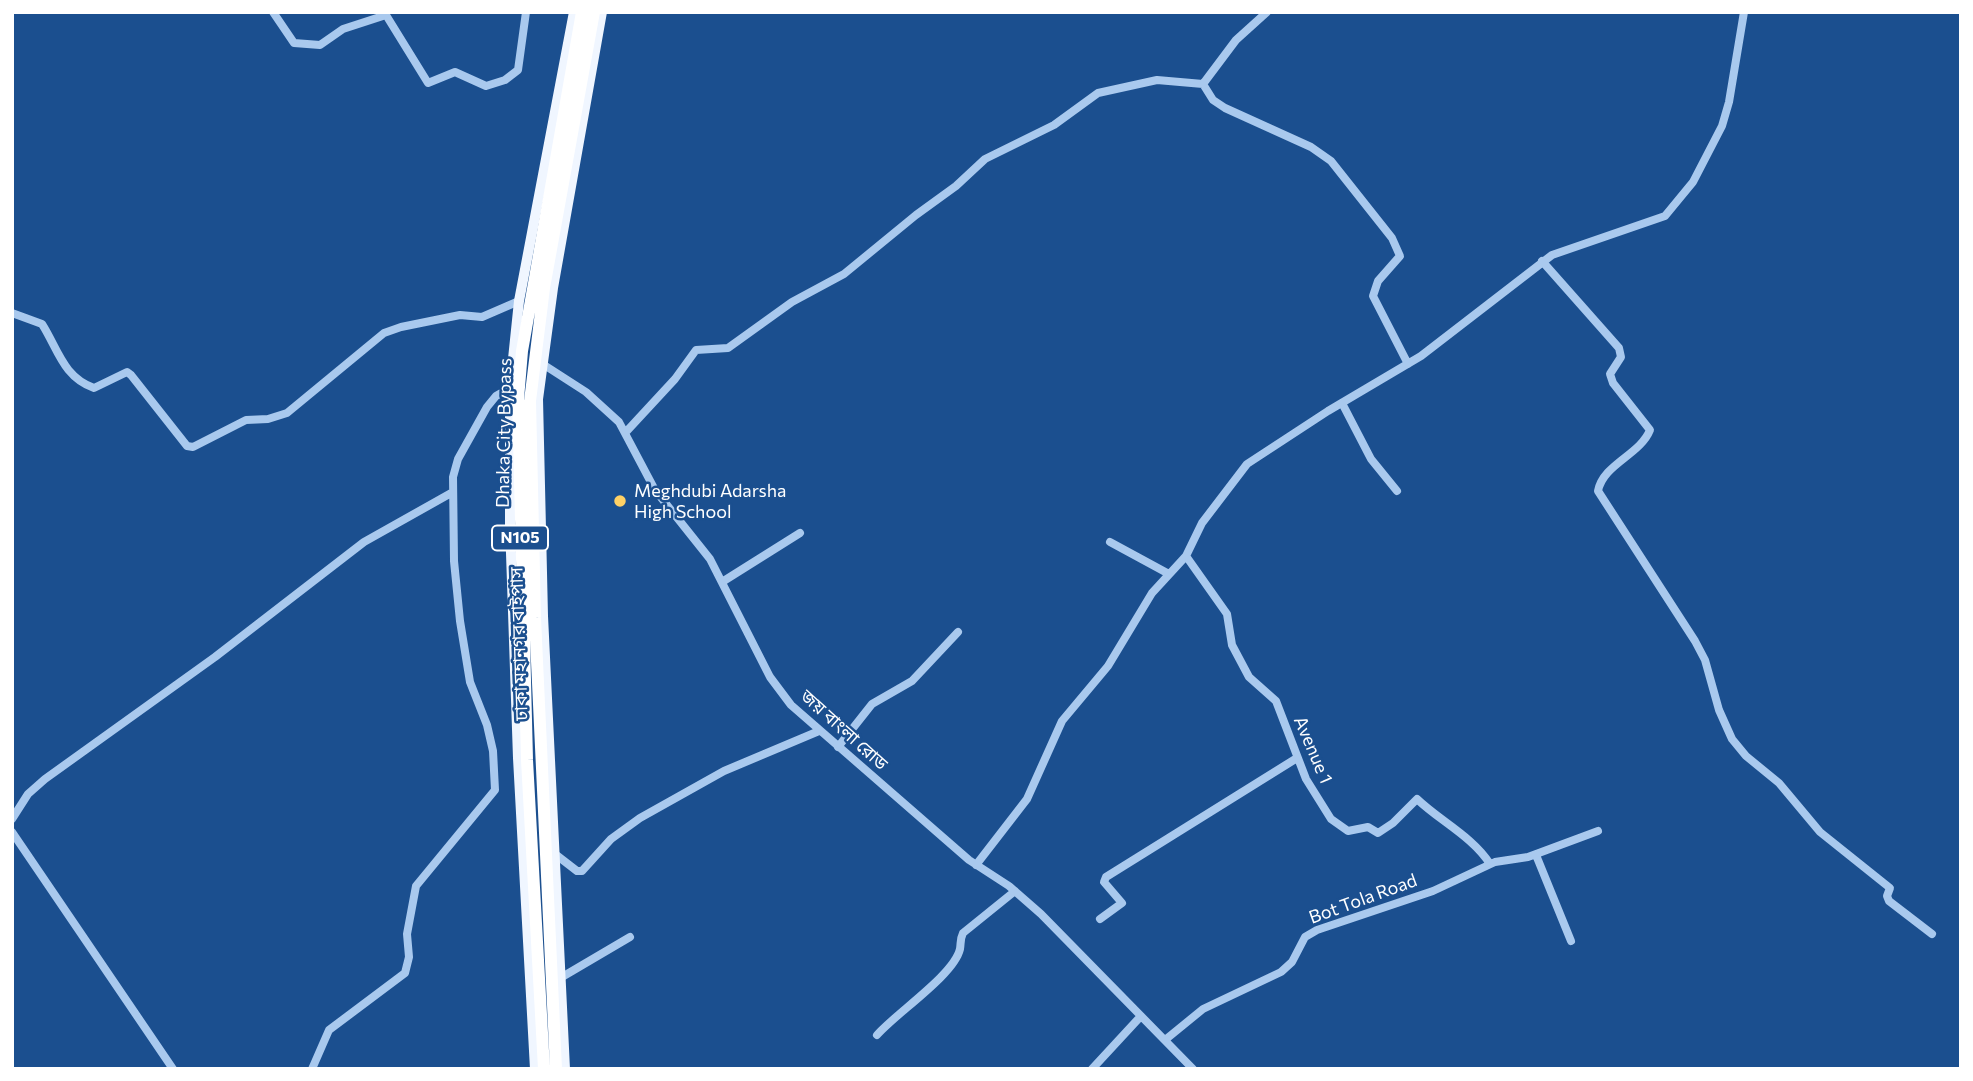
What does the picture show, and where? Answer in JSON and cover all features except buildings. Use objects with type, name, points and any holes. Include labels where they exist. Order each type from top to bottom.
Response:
[{"type":"highway","name":"Dhaka City Bypass","points":[[544,1069],[527,760],[519,398],[524,339],[582,12]]},
{"type":"highway","name":"ঢাকা মহানগর বাইপাস","points":[[556,1069],[537,673],[530,401],[544,288],[594,12]]},
{"type":"main road","points":[[535,1069],[517,719],[510,388],[519,301],[574,12]]},
{"type":"main road","points":[[565,1069],[540,522],[538,399],[541,363],[603,12]]},
{"type":"street","points":[[273,12],[294,43],[320,45],[343,29],[386,15],[428,83],[456,72],[486,86],[505,80],[518,70],[526,12]]},
{"type":"street","points":[[1203,84],[1236,40],[1267,12]]},
{"type":"street","points":[[976,865],[1027,799],[1062,721],[1108,666],[1145,604],[1186,556],[1209,513],[1247,464],[1328,411],[1343,405],[1408,365],[1552,255],[1665,216],[1686,190],[1722,126],[1729,102],[1744,12]]},
{"type":"street","points":[[625,433],[675,379],[696,350],[728,348],[792,302],[844,274],[997,152],[1054,125],[1098,93],[1157,80],[1203,84]]},
{"type":"street","points":[[1203,84],[1213,100],[1225,108],[1311,147],[1331,161],[1392,238],[1400,256],[1374,287],[1373,296],[1408,365]]},
{"type":"street","points":[[1542,261],[1619,348],[1621,357],[1611,374],[1613,383],[1650,430],[1640,445],[1601,480],[1598,491],[1695,641],[1705,660],[1719,710],[1732,738],[1746,757],[1779,783],[1820,832],[1890,888],[1887,896],[1889,901],[1932,934]]},
{"type":"street","points":[[12,313],[42,324],[63,366],[88,385],[94,387],[127,373],[131,375],[144,396],[187,446],[193,447],[246,420],[268,419],[287,413],[384,333],[460,315],[482,317],[519,301]]},
{"type":"street","name":"জয় বাংলা রোড","points":[[541,363],[606,408],[625,433],[655,490],[693,536],[722,582],[775,685],[819,731],[976,865],[1015,891],[1190,1068]]},
{"type":"street","points":[[313,1069],[329,1030],[405,973],[409,957],[407,934],[416,886],[495,790],[493,751],[487,725],[470,682],[460,621],[453,477],[458,459],[491,401],[510,388]]},
{"type":"street","points":[[1343,405],[1369,455],[1397,491]]},
{"type":"street","points":[[12,820],[28,794],[45,779],[215,657],[364,542],[453,492]]},
{"type":"street","points":[[722,582],[800,533]]},
{"type":"street","points":[[1110,542],[1169,574]]},
{"type":"street","name":"Avenue 1","points":[[1186,556],[1227,614],[1232,645],[1249,677],[1276,701],[1297,758],[1318,800],[1331,819],[1344,829],[1353,831],[1368,827],[1381,832],[1417,799],[1435,816],[1479,848],[1490,864]]},
{"type":"street","points":[[838,747],[872,704],[912,681],[958,632]]},
{"type":"street","points":[[555,854],[577,871],[582,871],[611,839],[640,818],[724,771],[819,731]]},
{"type":"street","points":[[1100,919],[1122,903],[1104,882],[1105,877],[1297,758]]},
{"type":"street","name":"Bot Tola Road","points":[[1165,1040],[1203,1009],[1281,972],[1292,962],[1309,933],[1433,891],[1490,864],[1536,855],[1598,831]]},
{"type":"street","points":[[12,832],[173,1069]]},
{"type":"street","points":[[1536,855],[1570,941]]},
{"type":"street","points":[[877,1035],[948,966],[960,949],[963,933],[1015,891]]},
{"type":"street","points":[[562,977],[630,937]]},
{"type":"street","points":[[1092,1069],[1141,1016]]},
{"type":"place","name":"Meghdubi Adarsha High School","points":[[620,501]]}]
